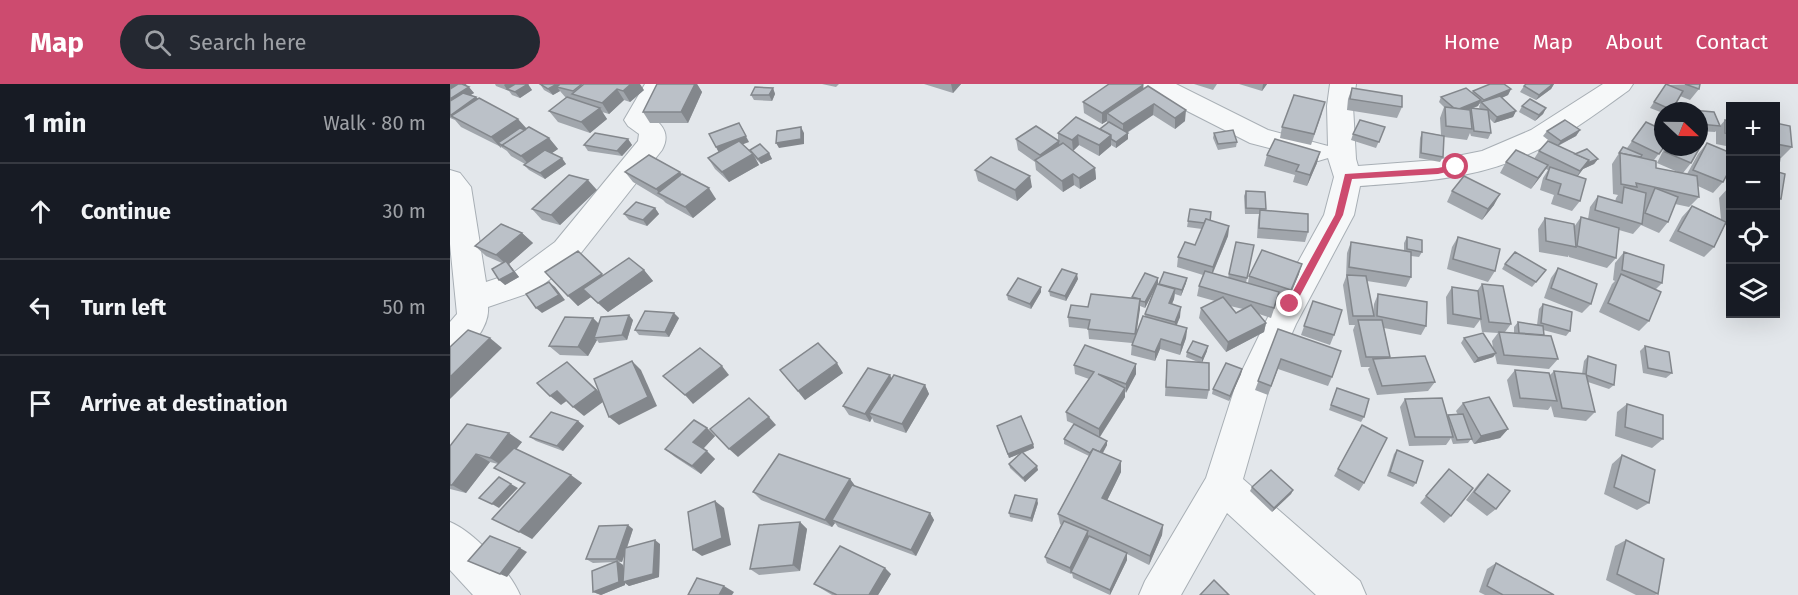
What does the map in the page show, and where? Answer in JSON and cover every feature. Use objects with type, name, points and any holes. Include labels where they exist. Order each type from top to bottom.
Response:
[{"type":"street","points":[[472,300],[524,282],[566,250],[652,143],[652,130],[637,120],[658,84]]},
{"type":"street","points":[[1155,84],[1260,137],[1345,168],[1438,171],[1490,159],[1534,139],[1620,84]]},
{"type":"street","points":[[1159,595],[1223,486],[1254,381],[1281,322],[1339,215],[1345,168],[1340,106],[1343,84]]},
{"type":"street","points":[[450,180],[457,187],[473,317],[450,346]]},
{"type":"street","points":[[1223,486],[1346,595]]},
{"type":"street","points":[[450,541],[500,595]]},
{"type":"building","points":[[458,84],[469,87],[450,99],[450,89]]},
{"type":"building","points":[[515,84],[528,84],[515,92],[507,89]]},
{"type":"building","points":[[540,84],[557,84],[548,89]]},
{"type":"building","points":[[560,84],[582,84],[573,91],[557,87]]},
{"type":"building","points":[[584,84],[631,84],[623,91],[617,89],[602,103],[572,94]]},
{"type":"building","points":[[657,84],[695,84],[681,112],[643,112]]},
{"type":"building","points":[[1109,84],[1143,85],[1102,113],[1083,102]]},
{"type":"building","points":[[1490,84],[1504,84],[1511,89],[1484,100],[1473,91]]},
{"type":"building","points":[[1526,84],[1553,84],[1539,95],[1524,86]]},
{"type":"building","points":[[1666,84],[1683,91],[1677,102],[1654,102]]},
{"type":"building","points":[[1685,84],[1700,84],[1699,89]]},
{"type":"building","points":[[1148,86],[1186,110],[1175,118],[1154,104],[1123,124],[1107,113]]},
{"type":"building","points":[[755,87],[773,88],[769,95],[751,95]]},
{"type":"building","points":[[1352,88],[1402,96],[1402,107],[1350,99]]},
{"type":"building","points":[[1466,88],[1481,100],[1459,109],[1454,108],[1441,97]]},
{"type":"building","points":[[463,93],[476,97],[451,115],[450,101]]},
{"type":"building","points":[[1294,95],[1325,102],[1314,134],[1282,127]]},
{"type":"building","points":[[1500,96],[1516,111],[1497,117],[1481,102]]},
{"type":"building","points":[[567,97],[600,108],[581,122],[549,111]]},
{"type":"building","points":[[479,98],[518,119],[491,137],[451,116]]},
{"type":"building","points":[[1530,99],[1546,108],[1539,115],[1522,106]]},
{"type":"building","points":[[1445,107],[1470,110],[1472,129],[1446,126]]},
{"type":"building","points":[[1471,108],[1488,110],[1491,133],[1474,131]]},
{"type":"building","points":[[1708,111],[1714,112],[1720,126],[1708,125]]},
{"type":"building","points":[[1076,117],[1111,135],[1099,145],[1078,135],[1072,140],[1058,133]]},
{"type":"building","points":[[1360,120],[1385,127],[1379,142],[1353,134]]},
{"type":"building","points":[[1565,120],[1580,130],[1561,141],[1547,131]]},
{"type":"building","points":[[1109,122],[1128,133],[1116,142],[1111,139],[1111,135],[1100,129]]},
{"type":"building","points":[[1646,122],[1654,126],[1654,152],[1632,141]]},
{"type":"building","points":[[739,123],[746,136],[716,147],[709,134]]},
{"type":"building","points":[[1780,124],[1790,126],[1792,147],[1780,145]]},
{"type":"building","points":[[1036,126],[1059,141],[1040,155],[1016,139]]},
{"type":"building","points":[[529,127],[549,138],[521,156],[502,145]]},
{"type":"building","points":[[801,127],[801,139],[776,143],[777,131]]},
{"type":"building","points":[[520,128],[525,130],[503,146],[498,143]]},
{"type":"building","points":[[1233,130],[1237,142],[1218,144],[1214,133]]},
{"type":"building","points":[[1422,132],[1444,136],[1443,157],[1421,153]]},
{"type":"building","points":[[595,133],[628,139],[617,151],[584,145]]},
{"type":"building","points":[[1275,139],[1320,152],[1310,175],[1296,171],[1299,165],[1267,155]]},
{"type":"building","points":[[739,141],[753,154],[722,172],[708,158]]},
{"type":"building","points":[[1548,141],[1589,160],[1580,171],[1539,151]]},
{"type":"building","points":[[1063,143],[1095,168],[1079,178],[1073,174],[1062,181],[1035,160]]},
{"type":"building","points":[[1708,143],[1726,151],[1726,176],[1723,182],[1693,170],[1700,156],[1708,156]]},
{"type":"building","points":[[760,144],[769,153],[758,159],[750,150]]},
{"type":"building","points":[[1623,147],[1642,155],[1641,157],[1619,153]]},
{"type":"building","points":[[1587,149],[1598,159],[1587,163],[1589,160],[1575,154]]},
{"type":"building","points":[[545,150],[562,158],[540,173],[524,165]]},
{"type":"building","points":[[1516,150],[1548,165],[1538,178],[1506,162]]},
{"type":"building","points":[[1620,153],[1656,161],[1656,168],[1697,176],[1699,197],[1636,183],[1637,187],[1621,184]]},
{"type":"building","points":[[649,155],[680,172],[656,189],[625,172]]},
{"type":"building","points":[[1674,156],[1695,156],[1691,163]]},
{"type":"building","points":[[991,157],[1030,176],[1015,190],[975,170]]},
{"type":"building","points":[[1550,167],[1586,179],[1580,201],[1558,194],[1561,184],[1546,179]]},
{"type":"building","points":[[1780,173],[1785,174],[1780,199]]},
{"type":"building","points":[[682,174],[709,188],[685,207],[658,193]]},
{"type":"building","points":[[569,175],[588,180],[551,215],[532,209]]},
{"type":"building","points":[[1464,176],[1500,194],[1488,209],[1452,191]]},
{"type":"building","points":[[1624,187],[1646,193],[1642,224],[1595,210],[1598,196],[1622,203]]},
{"type":"building","points":[[1655,188],[1678,197],[1668,222],[1645,213]]},
{"type":"building","points":[[1246,191],[1265,192],[1266,209],[1246,208]]},
{"type":"building","points":[[636,202],[655,208],[643,220],[624,214]]},
{"type":"building","points":[[1692,206],[1726,222],[1714,247],[1678,231]]},
{"type":"building","points":[[1190,209],[1211,212],[1210,221],[1206,219],[1204,223],[1188,221]]},
{"type":"building","points":[[1260,210],[1308,214],[1308,232],[1259,228]]},
{"type":"building","points":[[1581,217],[1619,228],[1616,258],[1577,246]]},
{"type":"building","points":[[1545,218],[1574,224],[1576,247],[1546,241]]},
{"type":"building","points":[[1206,219],[1229,226],[1213,267],[1178,257],[1185,242],[1195,245]]},
{"type":"building","points":[[501,224],[522,233],[496,255],[475,246]]},
{"type":"building","points":[[1407,237],[1422,240],[1422,252],[1407,249]]},
{"type":"building","points":[[1458,237],[1500,249],[1495,271],[1453,259]]},
{"type":"building","points":[[1236,242],[1254,245],[1247,278],[1229,274]]},
{"type":"building","points":[[1351,242],[1411,252],[1411,277],[1349,267]]},
{"type":"building","points":[[1262,250],[1302,264],[1291,290],[1249,276]]},
{"type":"building","points":[[578,251],[602,274],[568,296],[545,272]]},
{"type":"building","points":[[1515,252],[1546,270],[1536,282],[1505,264]]},
{"type":"building","points":[[1624,252],[1664,265],[1662,283],[1622,270]]},
{"type":"building","points":[[629,258],[644,270],[598,303],[583,289]]},
{"type":"building","points":[[506,261],[514,272],[499,280],[492,269]]},
{"type":"building","points":[[1558,268],[1597,284],[1591,304],[1551,288]]},
{"type":"building","points":[[1062,269],[1077,274],[1065,296],[1049,291]]},
{"type":"building","points":[[1205,271],[1279,292],[1274,308],[1199,286]]},
{"type":"building","points":[[1164,272],[1187,278],[1182,290],[1159,284]]},
{"type":"building","points":[[1145,273],[1158,278],[1145,302],[1132,297]]},
{"type":"building","points":[[1621,274],[1661,292],[1649,321],[1608,303]]},
{"type":"building","points":[[1347,275],[1366,276],[1374,316],[1353,316]]},
{"type":"building","points":[[1018,278],[1041,287],[1030,304],[1007,295]]},
{"type":"building","points":[[549,282],[559,295],[536,308],[526,294]]},
{"type":"building","points":[[1157,284],[1175,289],[1169,303],[1181,307],[1175,322],[1145,314]]},
{"type":"building","points":[[1482,284],[1503,286],[1511,324],[1489,322]]},
{"type":"building","points":[[1452,287],[1478,291],[1481,319],[1453,314]]},
{"type":"building","points":[[1091,294],[1140,299],[1135,334],[1088,329],[1090,320],[1068,317],[1071,305],[1088,307]]},
{"type":"building","points":[[1378,294],[1427,302],[1426,326],[1377,316]]},
{"type":"building","points":[[1223,297],[1236,313],[1251,305],[1266,323],[1228,342],[1201,308]]},
{"type":"building","points":[[1313,301],[1342,310],[1334,335],[1304,326]]},
{"type":"building","points":[[1543,304],[1572,312],[1570,331],[1541,323]]},
{"type":"building","points":[[645,311],[674,313],[665,332],[635,330]]},
{"type":"building","points":[[629,315],[622,335],[594,338],[601,317]]},
{"type":"building","points":[[1143,316],[1187,328],[1181,345],[1161,339],[1155,352],[1132,345]]},
{"type":"building","points":[[565,317],[593,318],[578,347],[549,346]]},
{"type":"building","points":[[1358,320],[1382,320],[1390,357],[1366,357]]},
{"type":"building","points":[[1518,322],[1543,326],[1544,335],[1519,333]]},
{"type":"building","points":[[1278,329],[1341,351],[1332,377],[1281,359],[1271,386],[1258,381]]},
{"type":"building","points":[[468,330],[490,338],[450,377],[450,347]]},
{"type":"building","points":[[1499,332],[1551,336],[1558,359],[1504,355]]},
{"type":"building","points":[[1483,333],[1496,353],[1478,358],[1464,338]]},
{"type":"building","points":[[1193,341],[1208,346],[1202,358],[1187,352]]},
{"type":"building","points":[[818,343],[837,363],[798,391],[780,370]]},
{"type":"building","points":[[1085,345],[1136,364],[1126,384],[1098,374],[1125,388],[1099,429],[1066,412],[1094,372],[1074,365]]},
{"type":"building","points":[[1645,346],[1669,352],[1672,373],[1648,368]]},
{"type":"building","points":[[700,348],[722,366],[685,395],[663,376]]},
{"type":"building","points":[[1425,356],[1435,382],[1382,386],[1373,359]]},
{"type":"building","points":[[1588,356],[1616,365],[1614,385],[1586,375]]},
{"type":"building","points":[[1167,360],[1209,363],[1209,390],[1166,387]]},
{"type":"building","points":[[632,361],[648,397],[609,417],[594,379]]},
{"type":"building","points":[[567,362],[596,390],[573,407],[557,391],[550,396],[537,383]]},
{"type":"building","points":[[1226,363],[1242,369],[1230,396],[1213,389]]},
{"type":"building","points":[[868,368],[890,375],[865,414],[843,406]]},
{"type":"building","points":[[1515,370],[1549,373],[1557,401],[1520,398]]},
{"type":"building","points":[[1554,371],[1586,374],[1595,412],[1562,408]]},
{"type":"building","points":[[894,375],[925,385],[902,424],[869,413]]},
{"type":"building","points":[[1337,388],[1369,399],[1364,417],[1331,405]]},
{"type":"building","points":[[1489,397],[1508,429],[1481,436],[1463,403]]},
{"type":"building","points":[[749,398],[769,417],[729,449],[710,429]]},
{"type":"building","points":[[1442,398],[1453,437],[1415,437],[1405,399]]},
{"type":"building","points":[[1627,404],[1663,415],[1663,439],[1625,427]]},
{"type":"building","points":[[551,412],[578,421],[557,446],[530,437]]},
{"type":"building","points":[[1463,414],[1472,439],[1457,440],[1448,415]]},
{"type":"building","points":[[1021,416],[1033,444],[1008,454],[997,426]]},
{"type":"building","points":[[694,420],[707,428],[693,442],[707,451],[692,466],[665,449]]},
{"type":"building","points":[[467,424],[509,433],[490,458],[476,454],[450,485],[450,446]]},
{"type":"building","points":[[1074,424],[1107,441],[1100,452],[1093,449],[1090,453],[1064,439]]},
{"type":"building","points":[[1362,425],[1387,438],[1364,483],[1338,469]]},
{"type":"building","points":[[514,448],[571,475],[519,532],[492,519],[525,483],[494,468]]},
{"type":"building","points":[[1093,449],[1121,461],[1102,498],[1163,525],[1150,556],[1058,514]]},
{"type":"building","points":[[1397,450],[1423,461],[1416,483],[1390,472]]},
{"type":"building","points":[[1022,452],[1037,466],[1023,478],[1009,464]]},
{"type":"building","points":[[779,454],[850,479],[825,520],[753,492]]},
{"type":"building","points":[[1622,455],[1655,470],[1649,503],[1614,487]]},
{"type":"building","points":[[1449,469],[1473,488],[1451,516],[1426,496]]},
{"type":"building","points":[[1271,470],[1293,490],[1274,508],[1252,487]]},
{"type":"building","points":[[1488,474],[1510,491],[1496,509],[1474,492]]},
{"type":"building","points":[[499,477],[511,484],[492,504],[479,498]]},
{"type":"building","points":[[852,485],[930,513],[911,550],[832,520]]},
{"type":"building","points":[[1015,495],[1037,499],[1031,518],[1009,513]]},
{"type":"building","points":[[715,501],[722,538],[693,550],[688,512]]},
{"type":"building","points":[[1064,521],[1088,531],[1070,568],[1045,557]]},
{"type":"building","points":[[800,522],[793,565],[750,569],[759,525]]},
{"type":"building","points":[[628,525],[616,559],[586,559],[599,526]]},
{"type":"building","points":[[490,536],[520,548],[500,574],[468,561]]},
{"type":"building","points":[[1089,536],[1127,553],[1110,590],[1071,572]]},
{"type":"building","points":[[655,540],[653,574],[623,582],[625,548]]},
{"type":"building","points":[[1626,540],[1664,559],[1658,594],[1617,574]]},
{"type":"building","points":[[840,546],[885,568],[869,595],[837,595],[814,584]]},
{"type":"building","points":[[617,561],[619,582],[593,592],[592,571]]},
{"type":"building","points":[[1496,563],[1554,595],[1503,595],[1487,586]]},
{"type":"building","points":[[697,578],[724,586],[719,595],[688,595]]},
{"type":"building","points":[[1214,580],[1229,595],[1200,595]]},
{"type":"route","points":[[1290,304],[1339,215],[1348,177],[1438,171],[1456,167]]}]
